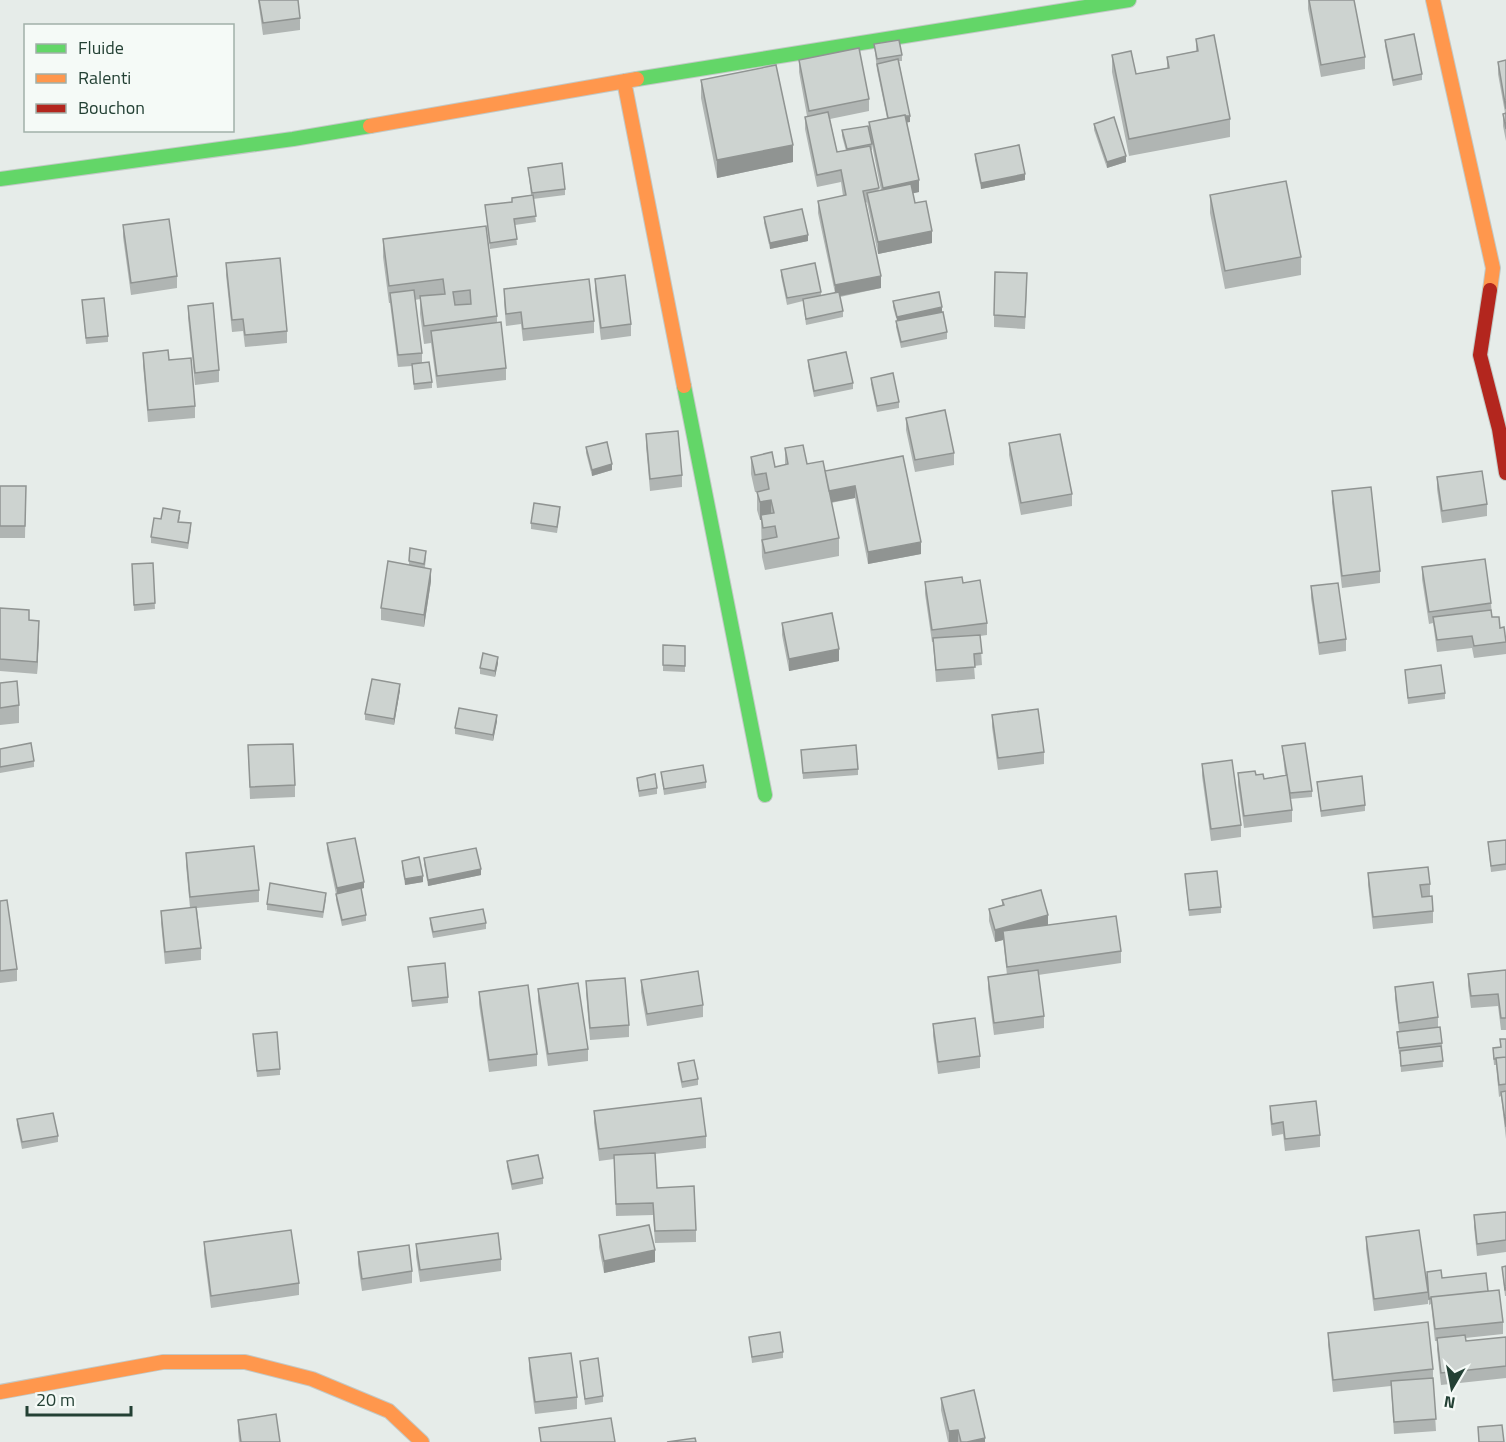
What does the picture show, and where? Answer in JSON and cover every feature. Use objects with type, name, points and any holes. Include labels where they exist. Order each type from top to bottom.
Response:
[{"type":"street","points":[[0,179],[293,139],[624,81],[1129,0]]},
{"type":"street","points":[[1433,0],[1493,268],[1480,355],[1506,473]]},
{"type":"street","points":[[624,81],[765,795]]},
{"type":"street","points":[[0,1392],[163,1362],[245,1362],[312,1379],[389,1411],[422,1442]]},
{"type":"building","points":[[259,0],[298,0],[300,18],[263,23]]},
{"type":"building","points":[[1309,0],[1354,0],[1365,57],[1321,65]]},
{"type":"building","points":[[1414,34],[1422,74],[1393,80],[1385,40]]},
{"type":"building","points":[[1214,35],[1230,119],[1129,139],[1112,55],[1131,51],[1136,74],[1169,68],[1167,57],[1198,51],[1196,39]]},
{"type":"building","points":[[899,40],[902,55],[877,59],[874,44]]},
{"type":"building","points":[[859,48],[869,99],[809,111],[799,60]]},
{"type":"building","points":[[898,59],[910,116],[888,118],[877,64]]},
{"type":"building","points":[[1506,60],[1506,109],[1498,62]]},
{"type":"building","points":[[776,65],[793,145],[717,160],[701,80]]},
{"type":"building","points":[[828,112],[837,152],[870,146],[879,188],[863,191],[881,276],[835,285],[818,201],[846,195],[841,170],[817,175],[805,117]]},
{"type":"building","points":[[1506,113],[1506,129],[1503,114]]},
{"type":"building","points":[[905,115],[919,180],[883,188],[869,122]]},
{"type":"building","points":[[1114,117],[1126,156],[1107,162],[1094,124]]},
{"type":"building","points":[[868,126],[872,144],[847,149],[842,130]]},
{"type":"building","points":[[1019,145],[1025,174],[981,183],[975,154]]},
{"type":"building","points":[[562,163],[565,189],[532,193],[528,168]]},
{"type":"building","points":[[1286,181],[1301,257],[1225,271],[1210,195]]},
{"type":"building","points":[[911,184],[915,203],[926,201],[932,231],[878,242],[867,193]]},
{"type":"building","points":[[533,195],[536,216],[514,219],[517,239],[490,243],[485,205],[512,202],[512,198]]},
{"type":"building","points":[[802,209],[808,235],[770,243],[764,217]]},
{"type":"building","points":[[169,219],[177,276],[131,283],[123,225]]},
{"type":"building","points":[[486,226],[497,316],[424,326],[420,296],[445,294],[443,279],[389,286],[383,239]],"holes":[[[470,290],[471,304],[455,305],[453,292]]]},
{"type":"building","points":[[280,258],[287,331],[245,335],[243,319],[232,320],[226,263]]},
{"type":"building","points":[[815,263],[821,292],[787,298],[781,270]]},
{"type":"building","points":[[995,272],[1027,273],[1025,317],[994,315]]},
{"type":"building","points":[[625,275],[631,324],[601,328],[595,279]]},
{"type":"building","points":[[589,279],[594,321],[523,329],[521,312],[506,314],[504,289]]},
{"type":"building","points":[[414,290],[422,353],[398,355],[390,293]]},
{"type":"building","points":[[839,292],[843,311],[806,319],[803,299]]},
{"type":"building","points":[[939,292],[942,307],[897,317],[893,301]]},
{"type":"building","points":[[104,298],[108,336],[86,338],[82,300]]},
{"type":"building","points":[[213,303],[219,370],[195,373],[188,306]]},
{"type":"building","points":[[943,312],[947,332],[901,342],[896,321]]},
{"type":"building","points":[[501,322],[506,368],[437,376],[431,331]]},
{"type":"building","points":[[168,350],[169,360],[191,358],[195,406],[148,410],[143,353]]},
{"type":"building","points":[[846,352],[853,383],[814,391],[808,360]]},
{"type":"building","points":[[429,362],[432,382],[414,384],[412,364]]},
{"type":"building","points":[[893,373],[899,402],[877,406],[871,378]]},
{"type":"building","points":[[945,410],[954,453],[915,460],[906,418]]},
{"type":"building","points":[[678,431],[682,475],[650,479],[646,434]]},
{"type":"building","points":[[1060,434],[1072,494],[1021,503],[1009,443]]},
{"type":"building","points":[[607,442],[612,464],[592,470],[586,447]]},
{"type":"building","points":[[803,445],[807,464],[823,461],[839,538],[765,553],[762,540],[777,537],[775,526],[763,528],[761,515],[774,513],[771,500],[760,502],[757,492],[769,489],[766,473],[755,475],[751,457],[772,452],[775,467],[788,464],[785,448]]},
{"type":"building","points":[[903,456],[921,542],[868,552],[855,486],[829,491],[825,471]]},
{"type":"building","points":[[1482,471],[1487,504],[1442,511],[1437,477]]},
{"type":"building","points":[[0,486],[26,486],[25,526],[0,526]]},
{"type":"building","points":[[1371,487],[1380,571],[1342,576],[1332,491]]},
{"type":"building","points":[[534,503],[560,507],[557,527],[531,523]]},
{"type":"building","points":[[163,508],[180,511],[178,522],[191,523],[188,543],[151,537],[154,518],[161,519]]},
{"type":"building","points":[[410,548],[426,551],[424,564],[409,561]]},
{"type":"building","points":[[1485,559],[1491,603],[1429,612],[1422,567]]},
{"type":"building","points":[[388,561],[431,569],[424,615],[381,608]]},
{"type":"building","points":[[153,563],[155,603],[134,605],[132,564]]},
{"type":"building","points":[[962,577],[963,583],[980,580],[987,623],[932,630],[925,582]]},
{"type":"building","points":[[1338,583],[1346,639],[1319,643],[1311,586]]},
{"type":"building","points":[[0,608],[29,610],[29,620],[39,621],[37,662],[0,659]]},
{"type":"building","points":[[1491,610],[1492,617],[1499,617],[1500,628],[1504,627],[1506,642],[1474,646],[1472,636],[1437,640],[1433,617]]},
{"type":"building","points":[[832,613],[839,649],[789,659],[782,623]]},
{"type":"building","points":[[980,635],[982,653],[974,654],[975,667],[936,670],[933,638]]},
{"type":"building","points":[[663,645],[685,646],[685,666],[663,665]]},
{"type":"building","points":[[483,653],[498,657],[495,671],[480,668]]},
{"type":"building","points":[[1441,665],[1445,693],[1408,698],[1405,670]]},
{"type":"building","points":[[372,679],[400,684],[394,719],[365,714]]},
{"type":"building","points":[[17,681],[19,705],[0,708],[0,683]]},
{"type":"building","points":[[459,708],[497,715],[493,735],[455,728]]},
{"type":"building","points":[[1038,709],[1044,752],[998,758],[992,715]]},
{"type":"building","points":[[31,743],[34,761],[0,767],[0,749]]},
{"type":"building","points":[[1305,743],[1312,791],[1290,793],[1282,746]]},
{"type":"building","points":[[293,744],[295,785],[250,787],[248,745]]},
{"type":"building","points":[[856,745],[858,769],[803,773],[801,750]]},
{"type":"building","points":[[1232,760],[1241,825],[1211,829],[1202,764]]},
{"type":"building","points":[[703,765],[706,782],[664,789],[661,772]]},
{"type":"building","points":[[1255,771],[1256,775],[1263,774],[1264,779],[1287,775],[1292,810],[1244,816],[1238,773]]},
{"type":"building","points":[[655,774],[657,788],[639,791],[637,778]]},
{"type":"building","points":[[1362,776],[1365,805],[1321,811],[1317,782]]},
{"type":"building","points":[[355,838],[364,882],[337,888],[327,843]]},
{"type":"building","points":[[1506,840],[1506,864],[1491,866],[1488,842]]},
{"type":"building","points":[[254,846],[259,890],[190,897],[186,853]]},
{"type":"building","points":[[476,848],[481,869],[428,880],[424,858]]},
{"type":"building","points":[[419,857],[423,876],[405,879],[402,861]]},
{"type":"building","points":[[1428,867],[1430,884],[1420,885],[1422,897],[1432,896],[1433,911],[1373,917],[1368,873]]},
{"type":"building","points":[[1217,871],[1221,907],[1189,910],[1185,874]]},
{"type":"building","points":[[270,883],[326,893],[323,912],[267,904]]},
{"type":"building","points":[[361,888],[366,915],[342,920],[336,894]]},
{"type":"building","points":[[1041,890],[1048,915],[995,930],[989,909],[1004,905],[1002,900]]},
{"type":"building","points":[[7,900],[17,969],[0,971],[0,901]]},
{"type":"building","points":[[196,907],[201,948],[165,952],[161,911]]},
{"type":"building","points":[[483,909],[486,923],[433,932],[430,918]]},
{"type":"building","points":[[1116,916],[1121,951],[1007,967],[1003,931]]},
{"type":"building","points":[[445,963],[448,997],[412,1001],[408,967]]},
{"type":"building","points":[[1038,970],[1044,1016],[994,1023],[988,977]]},
{"type":"building","points":[[1506,970],[1506,1018],[1501,1018],[1498,994],[1471,996],[1468,974]]},
{"type":"building","points":[[698,971],[703,1005],[647,1014],[641,980]]},
{"type":"building","points":[[625,978],[629,1025],[590,1028],[586,981]]},
{"type":"building","points":[[1433,982],[1438,1017],[1399,1023],[1395,987]]},
{"type":"building","points":[[578,983],[588,1049],[548,1054],[538,989]]},
{"type":"building","points":[[528,985],[537,1054],[489,1060],[479,992]]},
{"type":"building","points":[[975,1018],[980,1056],[938,1062],[933,1024]]},
{"type":"building","points":[[1440,1027],[1442,1043],[1399,1048],[1397,1032]]},
{"type":"building","points":[[277,1032],[280,1069],[257,1071],[253,1034]]},
{"type":"building","points":[[1500,1039],[1506,1039],[1506,1057],[1494,1059],[1493,1048],[1501,1047]]},
{"type":"building","points":[[1441,1046],[1443,1061],[1401,1066],[1400,1051]]},
{"type":"building","points":[[1506,1057],[1506,1084],[1499,1085],[1496,1058]]},
{"type":"building","points":[[694,1060],[698,1079],[682,1082],[678,1063]]},
{"type":"building","points":[[1506,1091],[1506,1127],[1501,1092]]},
{"type":"building","points":[[701,1098],[706,1136],[599,1149],[594,1111]]},
{"type":"building","points":[[1316,1101],[1320,1135],[1285,1139],[1283,1122],[1272,1124],[1270,1106]]},
{"type":"building","points":[[53,1113],[58,1136],[22,1142],[17,1119]]},
{"type":"building","points":[[655,1153],[657,1188],[694,1186],[696,1230],[655,1231],[653,1203],[616,1204],[614,1155]]},
{"type":"building","points":[[538,1155],[543,1178],[512,1184],[507,1161]]},
{"type":"building","points":[[1506,1212],[1506,1240],[1477,1244],[1474,1215]]},
{"type":"building","points":[[649,1225],[655,1250],[604,1261],[599,1235]]},
{"type":"building","points":[[291,1230],[299,1283],[211,1296],[204,1242]]},
{"type":"building","points":[[1419,1230],[1428,1292],[1374,1299],[1366,1237]]},
{"type":"building","points":[[498,1233],[501,1259],[420,1270],[416,1244]]},
{"type":"building","points":[[409,1245],[412,1271],[362,1279],[358,1252]]},
{"type":"building","points":[[1506,1266],[1506,1290],[1505,1290],[1502,1267]]},
{"type":"building","points":[[1441,1270],[1442,1278],[1486,1273],[1488,1291],[1429,1299],[1427,1272]]},
{"type":"building","points":[[1499,1290],[1503,1322],[1435,1329],[1431,1297]]},
{"type":"building","points":[[1428,1322],[1433,1369],[1333,1380],[1328,1333]]},
{"type":"building","points":[[780,1332],[783,1352],[752,1357],[749,1337]]},
{"type":"building","points":[[1465,1335],[1466,1341],[1506,1337],[1506,1366],[1441,1373],[1437,1338]]},
{"type":"building","points":[[571,1353],[577,1397],[535,1402],[529,1358]]},
{"type":"building","points":[[598,1358],[603,1396],[585,1399],[580,1361]]},
{"type":"building","points":[[1433,1378],[1436,1419],[1394,1422],[1391,1381]]},
{"type":"building","points":[[974,1390],[985,1438],[961,1442],[958,1430],[949,1431],[941,1398]]},
{"type":"building","points":[[276,1414],[280,1442],[241,1442],[238,1420]]},
{"type":"building","points":[[611,1418],[615,1442],[541,1442],[539,1428]]},
{"type":"building","points":[[1502,1425],[1504,1442],[1479,1442],[1478,1427]]},
{"type":"building","points":[[695,1438],[696,1442],[667,1442]]},
{"type":"traffic: fast","points":[[637,79],[1129,0]]},
{"type":"traffic: fast","points":[[0,179],[293,139],[370,126]]},
{"type":"traffic: fast","points":[[684,386],[765,795]]},
{"type":"traffic: slow","points":[[1433,0],[1493,268],[1490,290]]},
{"type":"traffic: slow","points":[[370,126],[637,79]]},
{"type":"traffic: slow","points":[[624,81],[684,386]]},
{"type":"traffic: slow","points":[[0,1392],[163,1362],[245,1362],[312,1379],[389,1411],[422,1442]]},
{"type":"traffic: jam","points":[[1490,290],[1480,355],[1499,429],[1506,473]]}]
